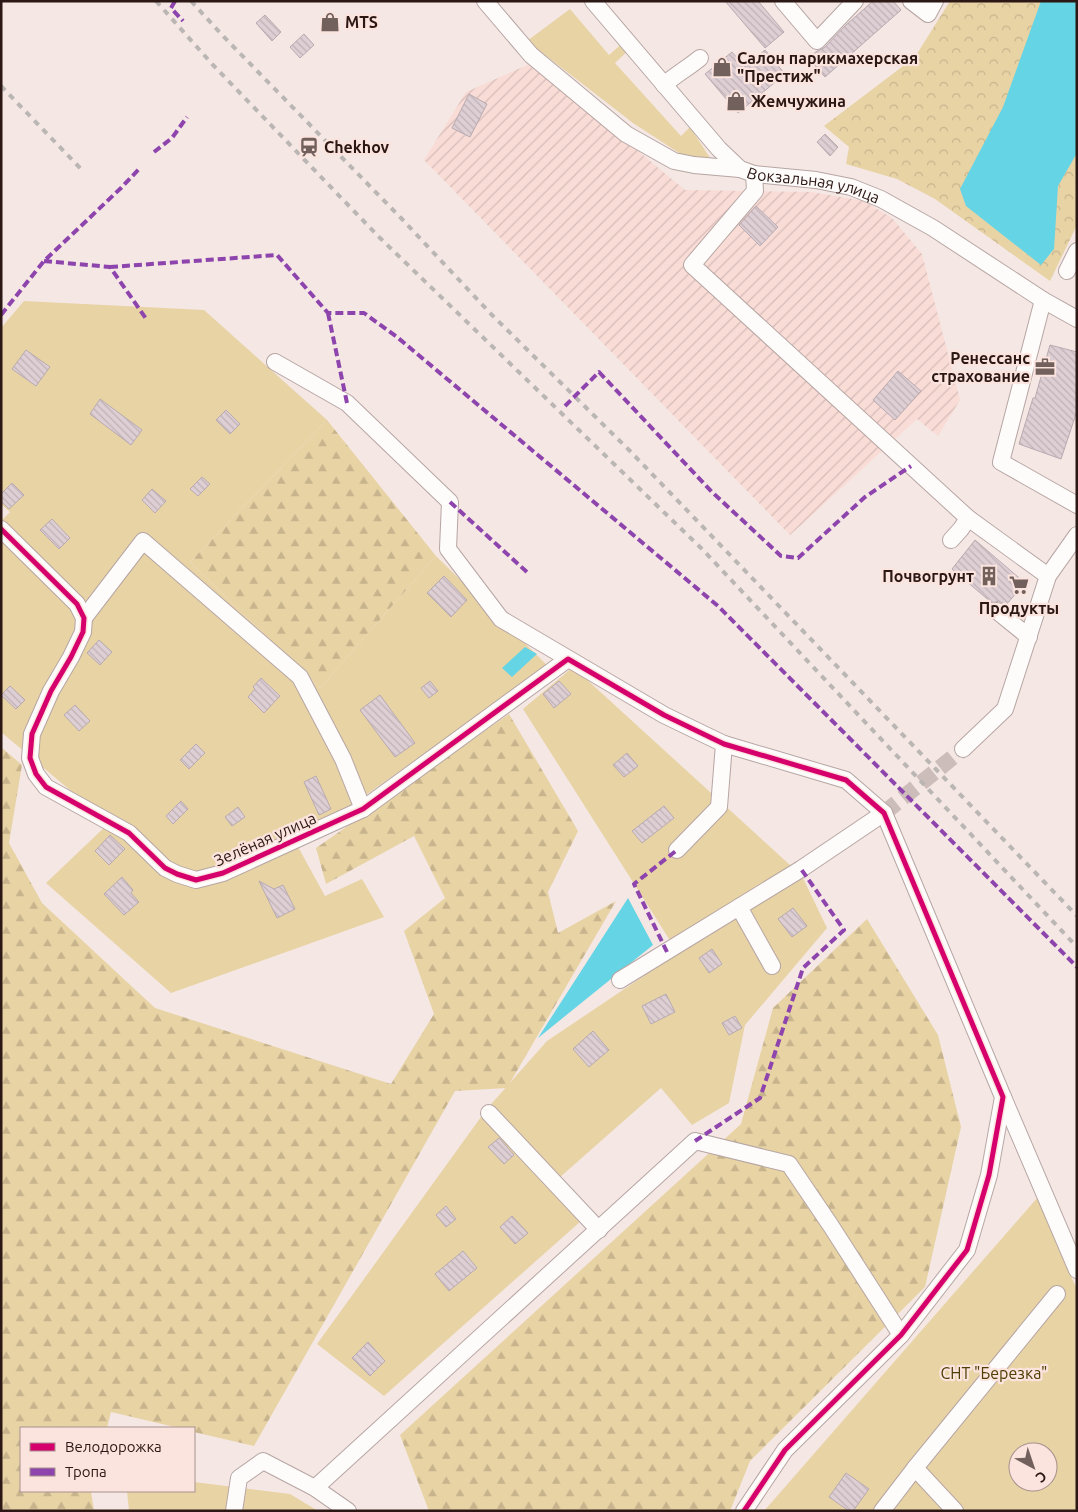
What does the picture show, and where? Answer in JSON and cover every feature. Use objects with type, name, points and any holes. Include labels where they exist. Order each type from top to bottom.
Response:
[{"type":"street","points":[[484,1],[531,55],[626,134],[674,161],[747,171],[755,191],[692,265],[968,518],[1048,576]]},
{"type":"street","name":"Вокзальная улица","points":[[593,1],[719,149],[747,171],[816,180],[851,187],[880,199],[933,228],[1043,300],[1077,318]]},
{"type":"street","points":[[783,1],[817,41],[855,1]]},
{"type":"street","points":[[911,1],[931,7]]},
{"type":"street","points":[[664,84],[686,70],[700,58]]},
{"type":"street","points":[[1067,271],[1077,251]]},
{"type":"street","points":[[1043,300],[1001,462],[1077,505]]},
{"type":"street","points":[[275,362],[347,403],[450,502],[448,549],[501,619],[664,715],[724,744],[846,780],[884,813],[1077,1270]]},
{"type":"street","points":[[951,540],[961,530],[968,518]]},
{"type":"street","points":[[1,529],[77,604],[84,618]]},
{"type":"street","points":[[963,749],[1005,709],[1048,576],[1077,535]]},
{"type":"street","name":"Зелёная улица","points":[[363,809],[343,759],[300,677],[143,541],[84,618],[83,632],[51,691],[32,734],[30,758],[36,774],[46,787],[129,833],[165,868],[196,880],[223,873],[363,809],[568,658]]},
{"type":"street","points":[[997,611],[1029,637]]},
{"type":"street","points":[[677,850],[719,807],[724,744]]},
{"type":"street","points":[[620,980],[801,869],[884,813]]},
{"type":"street","points":[[739,907],[772,966]]},
{"type":"street","points":[[744,1511],[786,1450],[901,1336],[967,1250],[989,1175],[1003,1097]]},
{"type":"street","points":[[489,1113],[599,1230]]},
{"type":"street","points":[[315,1488],[695,1141],[790,1164],[901,1336]]},
{"type":"street","points":[[882,1511],[1057,1294]]},
{"type":"street","points":[[234,1511],[239,1478],[263,1461],[315,1488],[348,1511]]},
{"type":"street","points":[[915,1468],[955,1511]]},
{"type":"shaded area","points":[[532,63],[685,190],[811,192],[864,201],[892,218],[922,254],[960,400],[938,436],[917,419],[790,535],[424,160],[466,92]]},
{"type":"green space","points":[[950,1],[1077,1],[1077,225],[1050,281],[935,199],[897,179],[846,164],[849,147],[824,126],[915,57]]},
{"type":"green space","points":[[570,9],[609,55],[626,40],[632,47],[615,63],[681,136],[690,127],[710,158],[703,164],[693,162],[633,123],[527,41]]},
{"type":"green space","points":[[24,301],[204,310],[327,420],[190,562],[320,688],[436,556],[548,666],[349,807],[291,834],[325,896],[362,879],[384,917],[171,993],[46,883],[109,823],[1,732],[1,521],[10,512],[1,504],[1,328]]},
{"type":"green space","points":[[327,420],[436,556],[320,688],[190,562]]},
{"type":"green space","points":[[573,667],[802,876],[827,928],[745,1025],[729,1103],[692,1125],[661,1088],[559,1178],[581,1221],[384,1396],[317,1344],[486,1110],[547,1041],[678,953],[523,709]]},
{"type":"green space","points":[[509,714],[578,831],[548,892],[558,933],[616,901],[507,1088],[455,1091],[254,1446],[195,1432],[195,1427],[175,1427],[111,1412],[107,1427],[20,1427],[20,1492],[91,1492],[94,1511],[1,1511],[1,747],[22,765],[9,843],[42,903],[155,1008],[391,1084],[434,1014],[404,931],[445,898],[414,836],[326,884],[316,848]]},
{"type":"green space","points":[[867,919],[938,1035],[961,1127],[925,1287],[750,1461],[730,1511],[429,1511],[400,1435],[741,1124],[773,1008]]},
{"type":"green space","name":"СНТ \"Березка\"","points":[[1038,1197],[1077,1290],[1077,1511],[764,1511]]},
{"type":"green space","points":[[195,1482],[290,1494],[318,1511],[129,1511],[127,1492],[195,1492]]},
{"type":"water","points":[[1041,1],[1077,1],[1077,153],[1058,186],[1054,249],[1041,265],[966,206],[960,189],[1003,107]]},
{"type":"water","points":[[525,647],[537,654],[512,677],[502,668]]},
{"type":"water","points":[[628,898],[653,945],[538,1038]]},
{"type":"building","points":[[725,1],[758,1],[784,32],[765,48]]},
{"type":"building","points":[[873,1],[893,1],[901,10],[825,77],[808,58],[824,48]]},
{"type":"building","points":[[265,15],[281,32],[272,41],[256,23]]},
{"type":"building","points":[[304,34],[314,45],[300,58],[290,47]]},
{"type":"building","points":[[765,50],[785,74],[738,113],[705,74],[732,52],[745,67]]},
{"type":"building","points":[[469,94],[487,104],[470,137],[452,128]]},
{"type":"building","points":[[825,134],[838,147],[830,156],[817,142]]},
{"type":"building","points":[[756,206],[778,227],[760,246],[739,225]]},
{"type":"building","points":[[1050,345],[1077,352],[1077,411],[1061,459],[1019,444],[1033,398],[1035,398]]},
{"type":"building","points":[[26,350],[50,367],[36,386],[12,369]]},
{"type":"building","points":[[898,371],[921,391],[895,420],[873,400]]},
{"type":"building","points":[[100,399],[142,430],[131,445],[90,414]]},
{"type":"building","points":[[226,410],[240,424],[230,434],[216,420]]},
{"type":"building","points":[[202,477],[210,484],[198,496],[190,489]]},
{"type":"building","points":[[12,483],[24,495],[9,509],[1,501],[1,494]]},
{"type":"building","points":[[152,489],[166,501],[155,513],[142,500]]},
{"type":"building","points":[[52,519],[70,538],[59,549],[40,530]]},
{"type":"building","name":"Почвогрунт","points":[[975,540],[1025,583],[1006,605],[999,601],[992,603],[952,569]]},
{"type":"building","points":[[444,576],[467,600],[451,617],[427,593]]},
{"type":"building","points":[[99,640],[112,652],[100,665],[87,653]]},
{"type":"building","points":[[261,678],[280,696],[264,713],[248,697],[255,689],[253,687]]},
{"type":"building","points":[[430,681],[438,691],[429,698],[421,688]]},
{"type":"building","points":[[559,681],[571,694],[554,708],[543,694]]},
{"type":"building","points":[[10,686],[25,700],[16,709],[1,695]]},
{"type":"building","points":[[380,695],[415,743],[395,757],[360,710]]},
{"type":"building","points":[[75,705],[90,721],[79,731],[64,715]]},
{"type":"building","points":[[196,744],[205,753],[189,769],[180,760]]},
{"type":"building","points":[[627,753],[638,766],[624,777],[613,765]]},
{"type":"building","points":[[316,776],[331,809],[319,815],[304,782]]},
{"type":"building","points":[[181,801],[188,809],[173,824],[166,816]]},
{"type":"building","points":[[664,806],[674,818],[642,843],[632,831]]},
{"type":"building","points":[[238,807],[245,817],[232,826],[225,817]]},
{"type":"building","points":[[110,835],[125,849],[109,865],[95,851]]},
{"type":"building","points":[[122,877],[133,890],[131,893],[139,902],[124,915],[104,894]]},
{"type":"building","points":[[259,881],[274,889],[283,885],[295,909],[277,918]]},
{"type":"building","points":[[793,908],[807,926],[792,937],[778,919]]},
{"type":"building","points":[[712,949],[722,964],[709,973],[699,958]]},
{"type":"building","points":[[666,994],[675,1012],[651,1024],[642,1006]]},
{"type":"building","points":[[735,1016],[742,1028],[729,1035],[722,1023]]},
{"type":"building","points":[[593,1031],[609,1050],[589,1067],[573,1049]]},
{"type":"building","points":[[499,1138],[514,1155],[504,1164],[488,1147]]},
{"type":"building","points":[[446,1206],[456,1219],[446,1227],[436,1215]]},
{"type":"building","points":[[512,1216],[528,1233],[515,1244],[500,1227]]},
{"type":"building","points":[[463,1251],[477,1268],[449,1291],[435,1274]]},
{"type":"building","points":[[368,1342],[385,1361],[370,1376],[352,1358]]},
{"type":"building","points":[[846,1473],[869,1489],[853,1511],[849,1511],[829,1497]]},
{"type":"tunnel","points":[[884,813],[963,749]]},
{"type":"railway","points":[[156,1],[213,65],[379,237],[702,549],[1077,947]]},
{"type":"railway","points":[[191,1],[491,314],[629,450],[1077,916]]},
{"type":"railway","points":[[1,86],[82,170]]},
{"type":"marked path","points":[[175,1],[171,8],[183,21]]},
{"type":"marked path","points":[[154,152],[172,138],[187,117]]},
{"type":"marked path","points":[[1,315],[44,261],[140,168]]},
{"type":"marked path","points":[[110,267],[277,255],[328,313],[364,313],[397,337],[718,606],[1077,967]]},
{"type":"marked path","points":[[44,261],[110,267],[147,320]]},
{"type":"marked path","points":[[328,313],[347,403]]},
{"type":"marked path","points":[[565,406],[599,372],[712,492],[781,556],[798,558],[865,497],[911,466]]},
{"type":"marked path","points":[[450,502],[528,573]]},
{"type":"marked path","points":[[667,952],[634,884],[677,850]]},
{"type":"marked path","points":[[695,1141],[760,1098],[803,968],[844,930],[801,869]]},
{"type":"cycle path","points":[[1,529],[77,604],[84,618],[83,632],[51,691],[32,734],[30,758],[36,774],[46,787],[129,833],[165,868],[177,874],[196,880],[223,873],[363,809],[568,659],[664,715],[724,744],[846,780],[884,813],[1003,1097],[989,1175],[967,1250],[901,1335],[785,1450],[744,1511]]},
{"type":"place","name":"MTS","points":[[330,22]]},
{"type":"place","name":"Салон парикмахерская \"Престиж\"","points":[[722,67]]},
{"type":"place","name":"Жемчужина","points":[[736,101]]},
{"type":"place","name":"Chekhov","points":[[309,147]]},
{"type":"place","name":"Ренессанс страхование","points":[[1045,367]]},
{"type":"place","name":"Почвогрунт","points":[[989,576]]},
{"type":"place","name":"Продукты","points":[[1019,585]]}]
